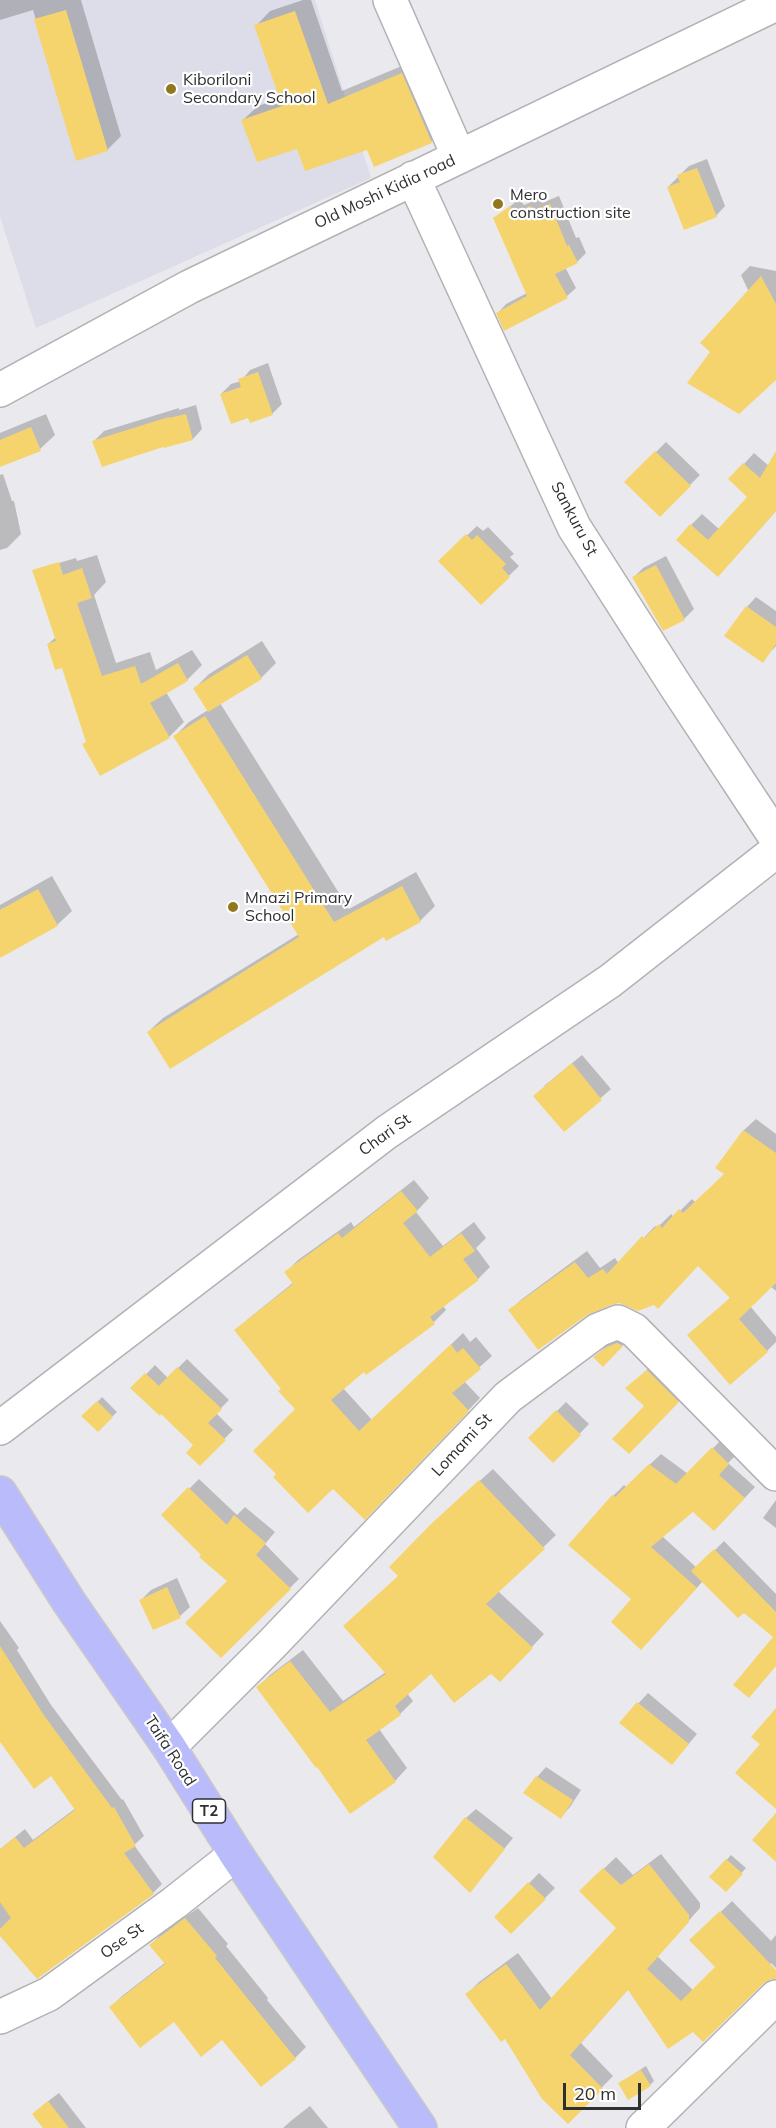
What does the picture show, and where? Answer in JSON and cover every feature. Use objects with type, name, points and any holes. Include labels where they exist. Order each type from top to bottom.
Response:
[{"type":"highway","name":"Taifa Road","points":[[0,1493],[69,1602],[169,1747],[236,1854],[420,2128]]},
{"type":"street","points":[[390,0],[459,157]]},
{"type":"street","name":"Old Moshi Kidia road","points":[[0,390],[189,287],[776,4]]},
{"type":"street","name":"Sankuru St","points":[[413,178],[574,527],[776,838]]},
{"type":"street","name":"Chari St","points":[[0,1428],[387,1132],[610,981],[776,851]]},
{"type":"street","name":"Lomami St","points":[[169,1747],[271,1645],[508,1397],[598,1330],[618,1322],[634,1330],[776,1474]]},
{"type":"street","name":"Ose St","points":[[0,2017],[49,1994],[174,1903],[236,1854]]},
{"type":"street","points":[[643,2128],[776,1997]]},
{"type":"shaded area","name":"Kiboriloni Secondary School","points":[[0,0],[315,0],[371,178],[36,328],[0,217]]},
{"type":"building","points":[[66,10],[108,151],[76,161],[34,19]]},
{"type":"building","points":[[295,11],[328,104],[402,73],[432,143],[374,167],[367,150],[305,171],[297,149],[257,162],[241,120],[282,106],[254,25]]},
{"type":"building","points":[[697,168],[717,217],[684,230],[667,187],[680,182],[677,175]]},
{"type":"building","points":[[550,204],[567,246],[569,245],[578,263],[555,274],[568,298],[504,331],[496,313],[527,296],[493,218],[510,206],[514,213],[531,206],[533,211]]},
{"type":"building","points":[[761,276],[776,304],[776,380],[739,414],[687,383],[710,352],[700,343]]},
{"type":"building","points":[[258,372],[273,415],[250,423],[248,418],[231,424],[220,394],[241,387],[238,379]]},
{"type":"building","points":[[186,414],[193,440],[163,447],[102,467],[92,441],[169,417]]},
{"type":"building","points":[[31,427],[41,451],[0,467],[0,440]]},
{"type":"building","points":[[655,451],[691,486],[660,517],[624,482]]},
{"type":"building","points":[[776,451],[776,511],[718,577],[676,540],[690,524],[708,540],[747,497],[728,479],[743,463],[760,478]]},
{"type":"building","points":[[466,534],[472,540],[477,535],[506,564],[502,568],[510,577],[481,605],[438,561]]},
{"type":"building","points":[[59,562],[63,575],[82,568],[92,598],[77,603],[102,676],[135,666],[141,684],[178,663],[188,681],[150,703],[170,738],[100,776],[82,744],[86,742],[62,668],[55,670],[47,644],[56,641],[32,570]]},
{"type":"building","points":[[656,565],[685,620],[663,631],[632,577]]},
{"type":"building","points":[[746,606],[776,627],[776,644],[763,663],[724,636]]},
{"type":"building","points":[[247,655],[262,679],[208,712],[193,688]]},
{"type":"building","points":[[205,716],[334,922],[402,886],[421,922],[386,941],[384,937],[170,1069],[147,1032],[299,937],[173,736]]},
{"type":"building","points":[[38,889],[58,926],[0,958],[0,910]]},
{"type":"building","points":[[572,1063],[602,1100],[564,1132],[533,1096]]},
{"type":"building","points":[[743,1130],[776,1153],[776,1283],[739,1319],[768,1352],[730,1385],[687,1335],[730,1298],[698,1266],[658,1309],[654,1305],[638,1311],[619,1303],[611,1305],[587,1315],[538,1350],[508,1310],[575,1262],[588,1278],[603,1269],[607,1274],[642,1236],[644,1238],[659,1224],[662,1228],[679,1209],[683,1213],[724,1174],[715,1168]]},
{"type":"building","points":[[401,1191],[418,1211],[403,1223],[430,1257],[461,1233],[475,1251],[463,1259],[479,1280],[430,1317],[435,1324],[366,1375],[364,1372],[331,1400],[359,1431],[451,1344],[457,1353],[463,1348],[481,1369],[452,1393],[469,1411],[365,1520],[333,1489],[308,1513],[273,1477],[276,1474],[253,1451],[295,1409],[278,1391],[281,1389],[234,1330],[293,1284],[284,1272],[338,1233],[342,1238]]},
{"type":"building","points":[[617,1343],[623,1346],[603,1367],[593,1357],[607,1347]]},
{"type":"building","points":[[177,1367],[222,1409],[208,1423],[226,1440],[200,1466],[186,1453],[193,1445],[130,1388],[145,1373],[159,1386]]},
{"type":"building","points":[[647,1370],[679,1402],[629,1454],[612,1439],[644,1406],[625,1388]]},
{"type":"building","points":[[97,1401],[113,1417],[98,1432],[81,1416]]},
{"type":"building","points":[[556,1410],[581,1435],[553,1463],[528,1438]]},
{"type":"building","points":[[712,1447],[729,1464],[719,1475],[745,1498],[714,1531],[693,1512],[651,1547],[697,1588],[641,1650],[611,1622],[631,1599],[568,1545],[612,1495],[615,1497],[649,1464],[676,1484]]},
{"type":"building","points":[[479,1480],[545,1549],[486,1604],[533,1648],[500,1682],[491,1674],[454,1703],[431,1674],[395,1706],[401,1715],[366,1740],[396,1782],[350,1814],[256,1687],[290,1661],[330,1712],[386,1674],[343,1626],[398,1576],[389,1567]]},
{"type":"building","points":[[188,1487],[227,1525],[234,1515],[266,1543],[256,1555],[291,1589],[221,1658],[185,1623],[227,1581],[199,1557],[201,1555],[161,1515]]},
{"type":"building","points":[[714,1549],[776,1612],[776,1666],[749,1698],[733,1685],[773,1637],[744,1613],[738,1618],[691,1571]]},
{"type":"building","points":[[167,1587],[181,1618],[153,1630],[139,1600]]},
{"type":"building","points":[[0,1646],[43,1714],[112,1808],[114,1807],[136,1846],[124,1853],[154,1894],[37,1979],[0,1936],[0,1929],[11,1918],[0,1902],[0,1849],[15,1837],[24,1848],[75,1810],[51,1776],[34,1789],[0,1742]]},
{"type":"building","points":[[637,1702],[689,1744],[672,1765],[619,1723]]},
{"type":"building","points":[[776,1708],[776,1809],[735,1773],[760,1744],[751,1737]]},
{"type":"building","points":[[536,1776],[573,1800],[561,1819],[523,1793]]},
{"type":"building","points":[[776,1813],[776,1862],[752,1840]]},
{"type":"building","points":[[465,1817],[505,1849],[470,1893],[433,1857]]},
{"type":"building","points":[[726,1859],[743,1874],[726,1892],[709,1877]]},
{"type":"building","points":[[649,1864],[689,1915],[689,1922],[647,1969],[681,2001],[715,1967],[689,1940],[720,1911],[776,1970],[776,1979],[763,1984],[703,2042],[693,2032],[668,2049],[628,1990],[570,2055],[603,2089],[568,2124],[542,2099],[505,2039],[501,2042],[465,1994],[506,1964],[540,2010],[616,1928],[579,1891],[603,1868],[621,1885]]},
{"type":"building","points":[[528,1882],[546,1899],[511,1934],[494,1917]]},
{"type":"building","points":[[185,1918],[296,2059],[261,2087],[222,2040],[201,2057],[174,2022],[140,2048],[109,2007],[165,1964],[149,1945]]},
{"type":"building","points":[[641,2070],[651,2086],[628,2100],[618,2083]]},
{"type":"building","points":[[48,2101],[69,2128],[43,2128],[32,2114]]},
{"type":"place","name":"Kiboriloni Secondary School","points":[[171,89]]},
{"type":"place","name":"Mero construction site","points":[[498,204]]},
{"type":"place","name":"Mnazi Primary School","points":[[233,907]]}]
